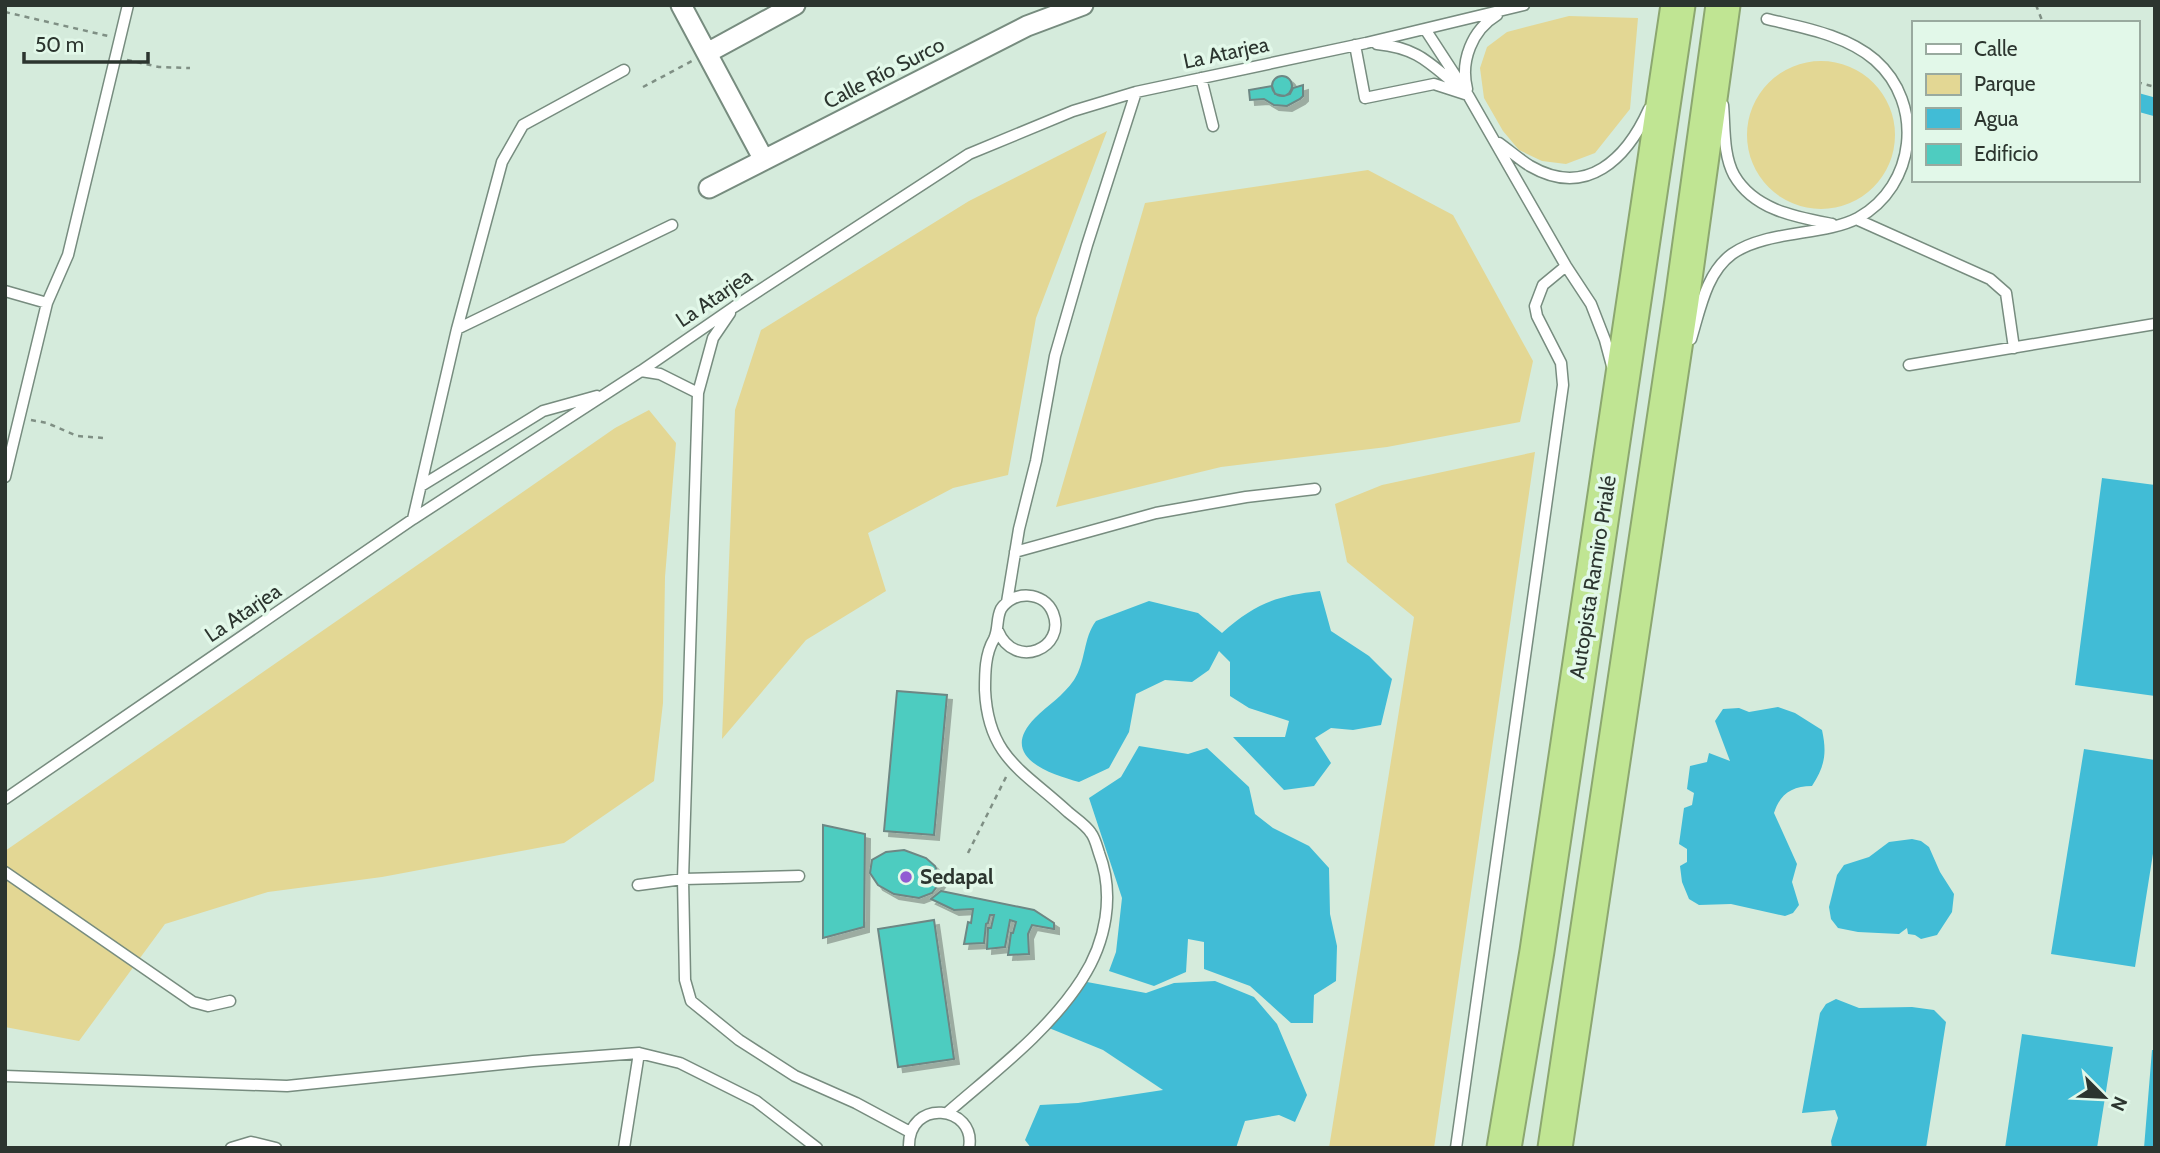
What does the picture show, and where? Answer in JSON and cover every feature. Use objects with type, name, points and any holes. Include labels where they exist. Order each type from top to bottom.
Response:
[{"type":"highway","name":"Autopista Ramiro Prialé","points":[[1504,1148],[1537,951],[1678,5]]},
{"type":"highway","points":[[1555,1148],[1682,300],[1723,5]]},
{"type":"street","points":[[681,5],[764,160]]},
{"type":"street","points":[[707,53],[795,5]]},
{"type":"street","name":"Calle Río Surco","points":[[709,188],[1027,26],[1083,5]]},
{"type":"lane","points":[[5,477],[47,303],[68,255],[128,5]]},
{"type":"lane","name":"La Atarjea","points":[[5,799],[413,519],[607,394],[969,153],[1073,111],[1136,92],[1355,46],[1524,5]]},
{"type":"lane","points":[[1468,95],[1465,79],[1468,52],[1481,29],[1489,20],[1504,11]]},
{"type":"lane","points":[[1689,346],[1710,280],[1732,254],[1763,241],[1856,219],[1885,198],[1904,161],[1907,122],[1896,85],[1874,60],[1851,45],[1816,31],[1767,19]]},
{"type":"lane","points":[[1425,29],[1468,95],[1566,266],[1591,304],[1605,340],[1619,408]]},
{"type":"lane","points":[[1495,140],[1531,166],[1556,176],[1582,176],[1606,167],[1618,158],[1637,133],[1654,97],[1672,42]]},
{"type":"lane","points":[[1366,43],[1401,47],[1416,53],[1468,95]]},
{"type":"lane","points":[[1355,46],[1365,98],[1434,84],[1468,95]]},
{"type":"lane","points":[[1715,49],[1727,150],[1734,175],[1752,196],[1771,208],[1796,217],[1836,225]]},
{"type":"lane","points":[[413,519],[457,329],[502,162],[523,125],[624,70]]},
{"type":"lane","points":[[1201,78],[1213,126]]},
{"type":"lane","points":[[1007,602],[1024,595],[1042,600],[1053,614],[1054,633],[1043,648],[1025,653],[1008,647],[998,631],[997,620],[1007,602],[1055,356],[1136,92]]},
{"type":"lane","points":[[1856,219],[1990,279],[2006,293],[2014,348]]},
{"type":"lane","points":[[457,329],[672,225]]},
{"type":"lane","points":[[1456,1148],[1563,385],[1561,363],[1537,316],[1535,306],[1543,285],[1566,266]]},
{"type":"lane","points":[[5,291],[47,303]]},
{"type":"lane","points":[[734,307],[713,338],[698,393],[683,879],[685,980],[691,1002],[739,1040],[795,1076],[856,1103],[910,1132]]},
{"type":"lane","points":[[1909,365],[2155,324]]},
{"type":"lane","points":[[1660,439],[1685,360]]},
{"type":"lane","points":[[641,371],[660,374],[698,393]]},
{"type":"lane","points":[[421,486],[543,411],[607,394]]},
{"type":"lane","points":[[1016,552],[1156,513],[1246,497],[1314,489]]},
{"type":"lane","points":[[947,1112],[1026,1045],[1082,979],[1102,940],[1107,898],[1105,868],[1091,833],[1013,766],[1000,747],[989,720],[985,675],[989,647],[998,631]]},
{"type":"lane","points":[[5,872],[192,1002],[208,1006],[230,1000]]},
{"type":"lane","points":[[638,885],[683,879],[799,876]]},
{"type":"lane","points":[[624,1148],[639,1053]]},
{"type":"lane","points":[[5,1076],[287,1086],[639,1053],[680,1063],[756,1101],[817,1148]]},
{"type":"lane","points":[[909,1148],[910,1132],[916,1122],[925,1115],[947,1112],[959,1118],[967,1129],[969,1148]]},
{"type":"lane","points":[[231,1148],[251,1142],[276,1148]]},
{"type":"path","points":[[5,12],[120,39]]},
{"type":"path","points":[[643,87],[707,53]]},
{"type":"path","points":[[116,57],[159,67],[190,68]]},
{"type":"path","points":[[19,418],[47,423],[77,436],[104,438]]},
{"type":"path","points":[[968,853],[1013,766]]},
{"type":"green space","points":[[1569,16],[1638,18],[1630,109],[1595,153],[1566,164],[1542,161],[1519,150],[1503,131],[1484,98],[1480,68],[1487,47],[1507,32]]},
{"type":"green space","points":[[1821,61],[1849,66],[1874,82],[1890,107],[1895,135],[1890,163],[1874,188],[1849,204],[1821,209],[1793,204],[1768,188],[1752,163],[1747,135],[1752,107],[1768,82],[1793,66]]},
{"type":"green space","points":[[1107,131],[1036,318],[1008,475],[953,488],[868,533],[886,591],[806,640],[722,739],[735,410],[761,330],[969,201]]},
{"type":"green space","points":[[1368,170],[1453,215],[1533,361],[1520,422],[1387,447],[1221,467],[1056,507],[1145,203]]},
{"type":"green space","points":[[649,410],[676,443],[665,577],[663,703],[654,781],[564,843],[382,877],[268,892],[165,924],[79,1041],[5,1027],[5,851],[615,428]]},
{"type":"green space","points":[[1535,452],[1434,1148],[1329,1148],[1414,617],[1347,562],[1335,504],[1382,485]]},
{"type":"water","points":[[2102,478],[2155,485],[2155,696],[2075,685]]},
{"type":"water","points":[[1320,591],[1331,631],[1369,656],[1392,679],[1381,725],[1353,730],[1331,728],[1315,738],[1331,763],[1314,786],[1284,790],[1233,737],[1285,737],[1289,721],[1249,708],[1230,696],[1230,662],[1219,651],[1209,670],[1192,682],[1165,680],[1136,694],[1129,732],[1109,768],[1079,782],[1042,769],[1025,753],[1022,743],[1025,732],[1035,718],[1074,680],[1096,621],[1149,601],[1198,613],[1222,633],[1245,614],[1267,603],[1291,595]]},
{"type":"water","points":[[1778,707],[1795,713],[1822,730],[1824,746],[1822,766],[1812,786],[1788,792],[1774,813],[1797,864],[1792,882],[1799,905],[1793,913],[1785,916],[1731,904],[1699,905],[1689,899],[1682,882],[1680,866],[1687,862],[1687,849],[1679,844],[1684,808],[1692,805],[1694,793],[1687,789],[1690,766],[1707,762],[1709,753],[1730,761],[1715,721],[1723,709],[1739,708],[1749,712]]},
{"type":"water","points":[[1139,746],[1188,754],[1207,748],[1249,787],[1255,814],[1273,828],[1309,846],[1329,868],[1330,914],[1337,946],[1336,981],[1314,995],[1313,1023],[1291,1023],[1250,986],[1204,969],[1204,942],[1188,939],[1186,972],[1154,986],[1109,971],[1116,952],[1122,898],[1089,798],[1121,777]]},
{"type":"water","points":[[2084,749],[2155,760],[2155,841],[2135,967],[2051,954]]},
{"type":"water","points":[[1912,839],[1929,847],[1954,894],[1952,912],[1937,935],[1921,939],[1908,934],[1907,928],[1899,934],[1838,928],[1831,919],[1829,907],[1837,875],[1844,865],[1869,857],[1889,842]]},
{"type":"water","points":[[1215,981],[1254,997],[1277,1024],[1307,1095],[1295,1122],[1279,1115],[1245,1121],[1236,1148],[1031,1148],[1025,1140],[1040,1105],[1078,1103],[1163,1090],[1103,1050],[1049,1028],[1087,982],[1146,993],[1174,983]]},
{"type":"water","points":[[1836,999],[1859,1008],[1912,1007],[1934,1010],[1946,1022],[1926,1148],[1832,1148],[1831,1141],[1838,1118],[1835,1110],[1802,1113],[1820,1013],[1826,1004]]},
{"type":"water","points":[[2022,1034],[2113,1047],[2097,1148],[2005,1148]]},
{"type":"water","points":[[2152,1050],[2155,1050],[2155,1148],[2144,1148]]},
{"type":"building","points":[[1282,76],[1289,79],[1292,86],[1289,93],[1282,96],[1275,93],[1272,86],[1275,79]]},
{"type":"building","points":[[1303,85],[1303,96],[1287,106],[1274,105],[1264,99],[1250,100],[1249,90],[1272,86],[1275,94],[1284,96],[1290,94],[1293,88]]},
{"type":"building","points":[[897,691],[947,695],[934,835],[884,831]]},
{"type":"building","points":[[823,825],[865,834],[864,927],[823,938]]},
{"type":"building","name":"Sedapal","points":[[904,850],[926,858],[935,866],[941,881],[932,893],[919,898],[894,894],[878,885],[870,873],[872,860],[886,852]]},
{"type":"building","points":[[941,891],[1034,910],[1054,923],[1054,929],[1032,925],[1028,934],[1029,954],[1008,955],[1011,933],[1016,922],[1010,920],[1005,947],[987,949],[988,928],[991,928],[994,915],[990,915],[984,943],[964,944],[973,909],[954,910],[931,899]]},
{"type":"building","points":[[934,920],[954,1059],[898,1067],[878,929]]},
{"type":"waterway","points":[[2139,103],[2155,107]]},
{"type":"place","name":"Sedapal","points":[[906,877]]}]
